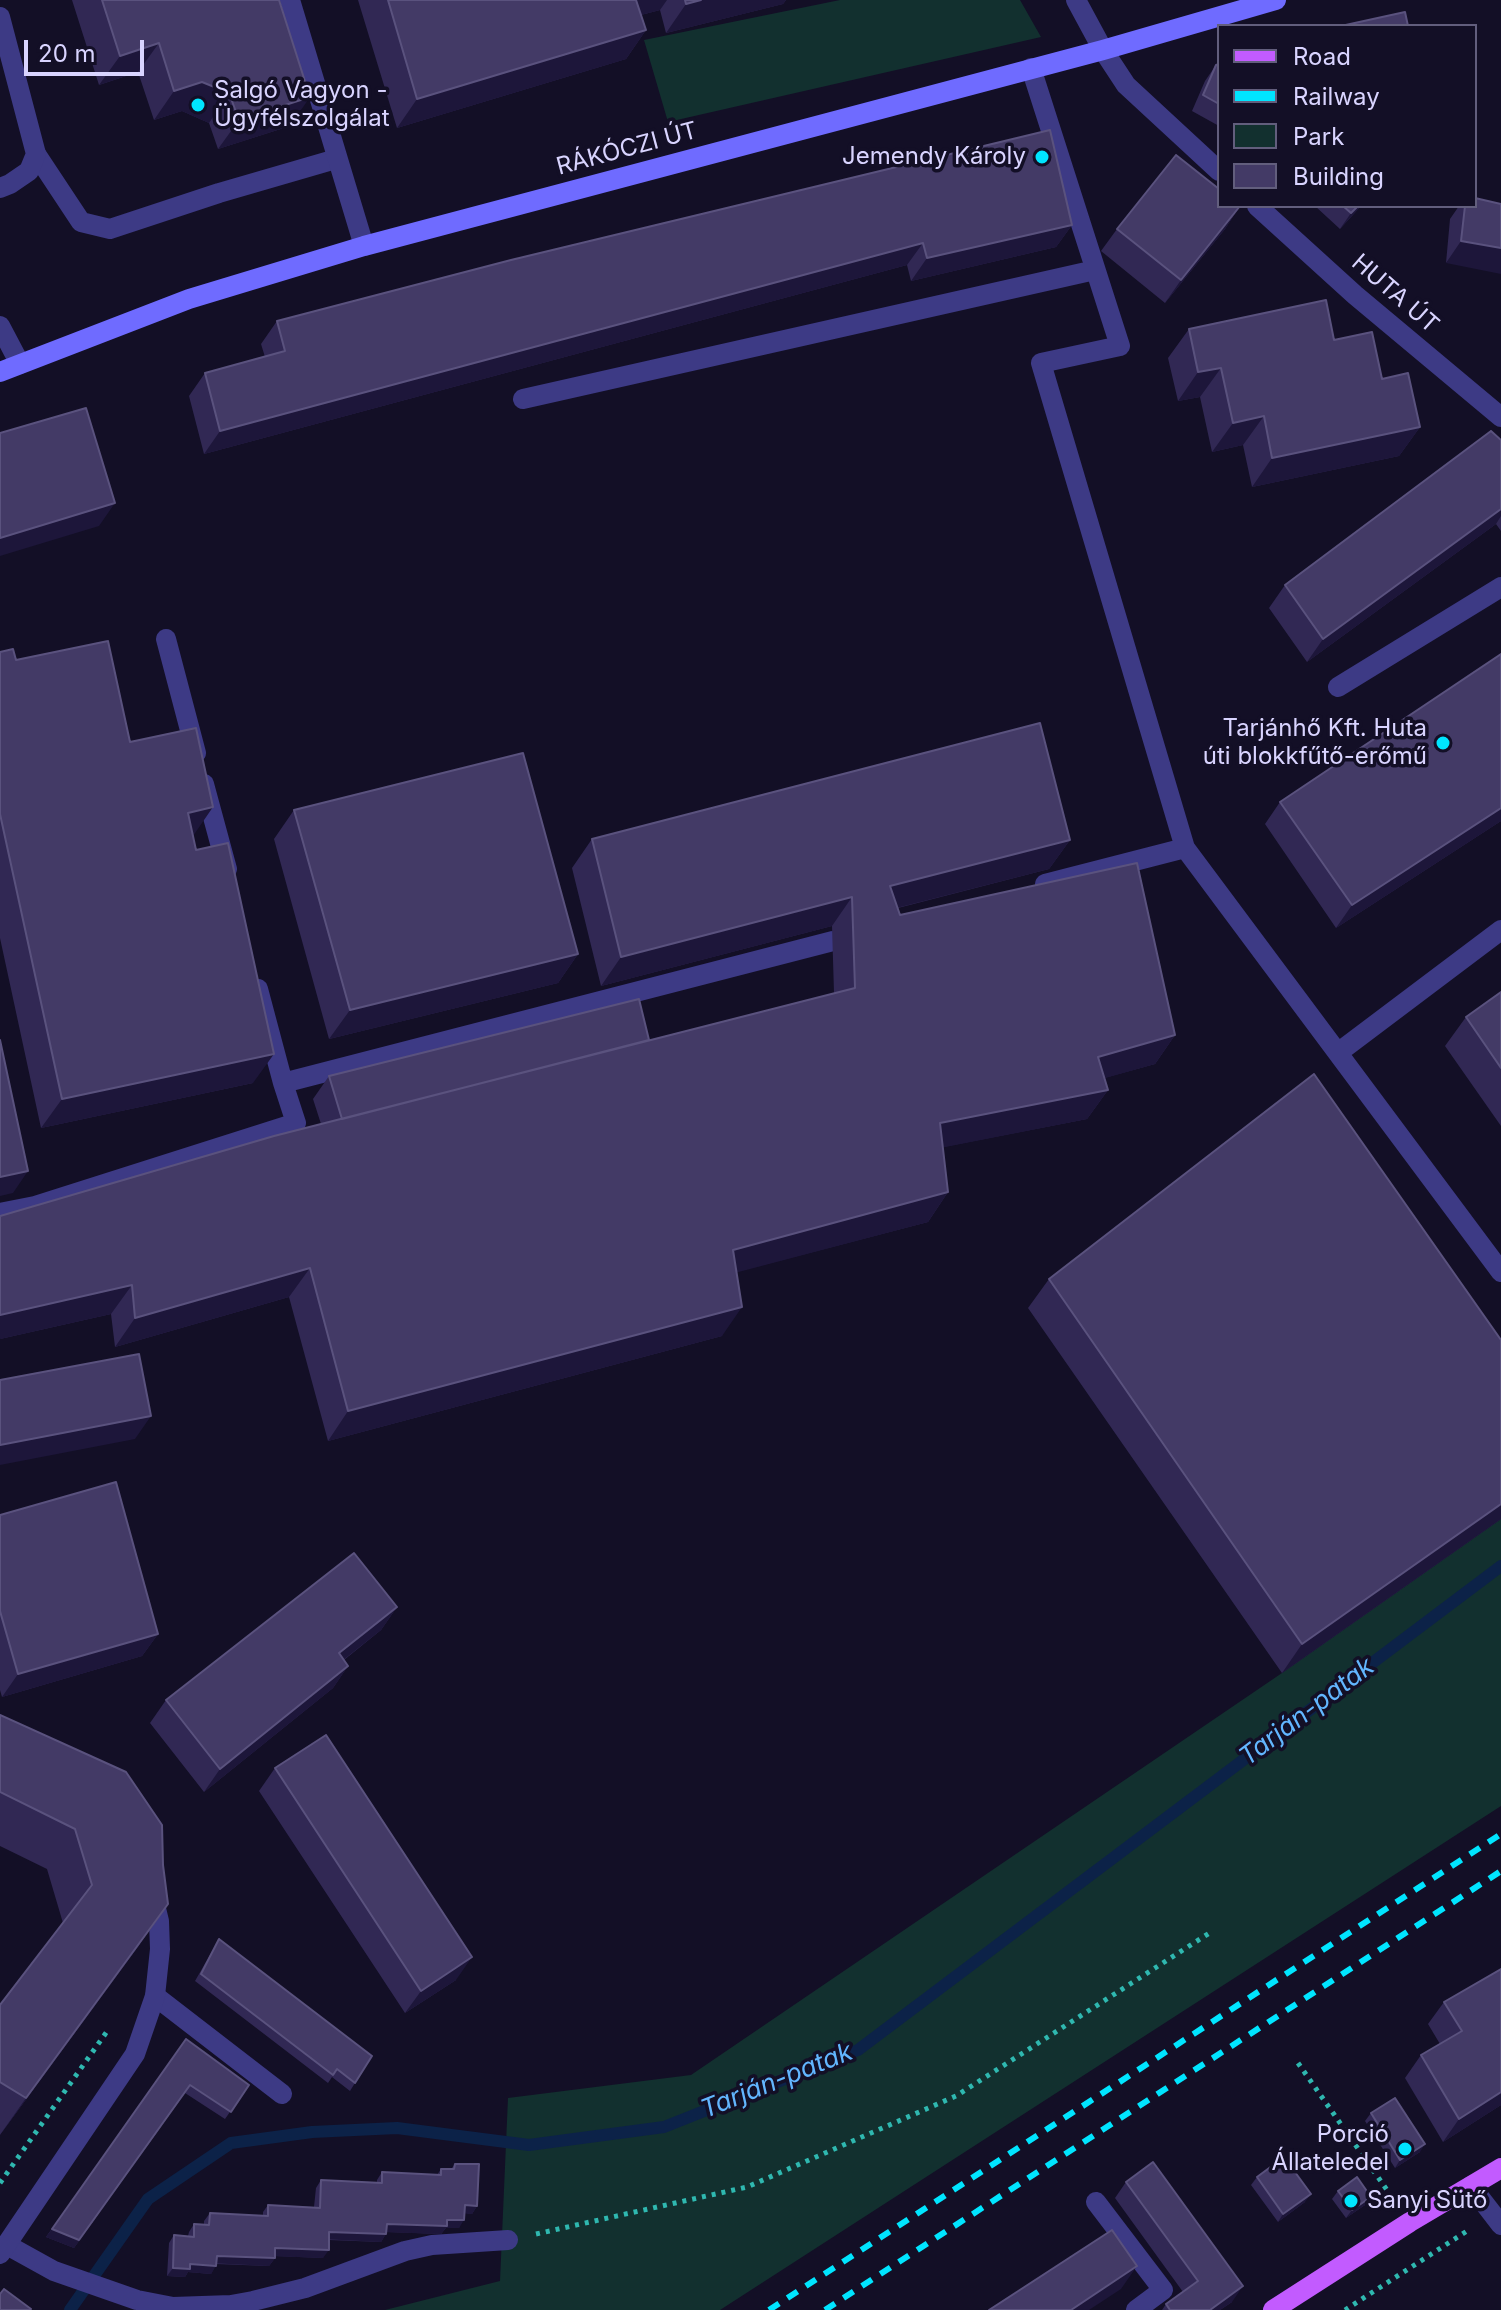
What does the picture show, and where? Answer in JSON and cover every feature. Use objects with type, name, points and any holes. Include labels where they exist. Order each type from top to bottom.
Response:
[{"type":"main road","name":"RÁKÓCZI ÚT","points":[[0,372],[189,299],[364,246],[1103,50],[1276,0]]},
{"type":"main road","points":[[1273,2310],[1501,2168]]},
{"type":"street","points":[[290,0],[364,246]]},
{"type":"street","points":[[1076,0],[1126,85],[1217,169]]},
{"type":"street","points":[[0,17],[36,154],[81,222],[110,229],[336,159]]},
{"type":"street","points":[[1031,68],[1120,346],[1041,363],[1185,848],[1501,1272]]},
{"type":"street","points":[[0,188],[29,171],[36,154]]},
{"type":"street","name":"HUTA ÚT","points":[[1259,208],[1355,295],[1501,417]]},
{"type":"street","points":[[523,399],[1095,270]]},
{"type":"street","points":[[0,326],[20,364]]},
{"type":"street","points":[[1338,687],[1501,587]]},
{"type":"street","points":[[166,639],[230,884]]},
{"type":"street","points":[[1022,890],[1185,848]]},
{"type":"street","points":[[1339,1052],[1501,930]]},
{"type":"street","points":[[283,1083],[833,941]]},
{"type":"street","points":[[0,1213],[35,1206],[296,1123],[255,975]]},
{"type":"street","points":[[147,1876],[159,1921],[160,1949],[155,1996],[135,2054],[2,2246],[54,2271],[120,2295],[173,2307],[231,2305],[305,2288],[405,2251],[432,2245],[508,2240]]},
{"type":"street","points":[[155,1996],[282,2094]]},
{"type":"street","points":[[1471,2186],[1497,2219]]},
{"type":"street","points":[[1096,2202],[1163,2290],[1136,2310]]},
{"type":"path","points":[[508,2240],[747,2187],[928,2109],[956,2096],[1211,1932]]},
{"type":"path","points":[[1,2178],[112,2025]]},
{"type":"path","points":[[1298,2063],[1410,2222]]},
{"type":"path","points":[[1345,2310],[1497,2219]]},
{"type":"green space","points":[[840,0],[1020,0],[1041,37],[668,122],[644,40]]},
{"type":"green space","points":[[1501,1519],[1501,1806],[720,2310],[385,2310],[500,2281],[508,2098],[691,2075],[1282,1673]]},
{"type":"building","points":[[102,0],[279,0],[310,97],[239,120],[229,93],[202,82],[174,91],[159,43],[120,56]]},
{"type":"building","points":[[388,0],[636,0],[646,30],[417,99]]},
{"type":"building","points":[[1405,12],[1408,24],[1350,24]]},
{"type":"building","points":[[1217,65],[1217,103],[1203,95]]},
{"type":"building","points":[[1050,130],[1072,225],[927,258],[923,243],[220,431],[205,373],[285,351],[277,321],[511,260]]},
{"type":"building","points":[[1176,155],[1217,187],[1217,208],[1238,208],[1181,280],[1117,229]]},
{"type":"building","points":[[1477,198],[1501,204],[1501,248],[1461,241],[1465,208],[1477,208]]},
{"type":"building","points":[[1326,300],[1334,340],[1372,332],[1382,379],[1408,373],[1420,427],[1272,458],[1264,416],[1233,423],[1221,368],[1198,372],[1189,329]]},
{"type":"building","points":[[86,408],[115,503],[0,538],[0,433]]},
{"type":"building","points":[[1491,431],[1501,440],[1501,509],[1323,639],[1285,585]]},
{"type":"building","points":[[108,641],[130,742],[196,728],[213,807],[188,813],[196,850],[228,843],[274,1054],[62,1099],[0,814],[0,652],[13,649],[16,660]]},
{"type":"building","name":"Tarjánhő Kft. Huta úti blokkfűtő-erőmű","points":[[1501,654],[1501,808],[1352,905],[1280,802]]},
{"type":"building","points":[[1040,723],[1070,840],[890,886],[900,915],[1137,863],[1175,1035],[1098,1057],[1108,1090],[940,1123],[948,1192],[733,1250],[742,1307],[348,1411],[310,1268],[135,1318],[132,1285],[0,1315],[0,1216],[274,1136],[855,988],[852,897],[621,957],[592,839]]},
{"type":"building","points":[[523,753],[578,954],[350,1010],[294,810]]},
{"type":"building","points":[[1501,992],[1501,1068],[1466,1017]]},
{"type":"building","points":[[639,999],[649,1040],[342,1119],[329,1076]]},
{"type":"building","points":[[0,1040],[28,1171],[0,1177]]},
{"type":"building","points":[[1314,1074],[1501,1340],[1501,1504],[1302,1644],[1049,1279]]},
{"type":"building","points":[[139,1354],[151,1416],[0,1445],[0,1380]]},
{"type":"building","points":[[116,1482],[158,1634],[18,1674],[0,1611],[0,1515]]},
{"type":"building","points":[[354,1553],[397,1607],[339,1653],[348,1666],[220,1769],[166,1700]]},
{"type":"building","points":[[0,1715],[126,1772],[162,1825],[168,1904],[26,2098],[0,2082],[0,2005],[92,1885],[75,1829],[0,1792]]},
{"type":"building","points":[[326,1735],[472,1957],[421,1991],[275,1768]]},
{"type":"building","points":[[219,1939],[372,2056],[355,2083],[337,2069],[333,2075],[201,1974]]},
{"type":"building","points":[[1501,1969],[1501,2092],[1459,2119],[1421,2055],[1462,2031],[1444,2002]]},
{"type":"building","points":[[186,2039],[249,2085],[231,2112],[190,2085],[79,2240],[52,2229]]},
{"type":"building","points":[[1395,2098],[1425,2144],[1400,2160],[1371,2113]]},
{"type":"building","points":[[1284,2157],[1311,2194],[1283,2214],[1257,2177]]},
{"type":"building","points":[[1153,2162],[1243,2286],[1210,2310],[1170,2310],[1166,2304],[1198,2281],[1126,2182]]},
{"type":"building","points":[[455,2164],[479,2164],[477,2206],[465,2205],[464,2220],[447,2220],[447,2226],[387,2224],[386,2234],[329,2232],[329,2250],[275,2248],[275,2258],[217,2256],[216,2266],[190,2264],[190,2269],[173,2268],[174,2235],[194,2237],[194,2224],[209,2225],[210,2213],[268,2216],[268,2205],[320,2208],[321,2180],[382,2183],[382,2172],[441,2175],[441,2169],[454,2169]]},
{"type":"building","points":[[1357,2177],[1371,2197],[1352,2210],[1338,2191]]},
{"type":"building","points":[[1112,2230],[1137,2266],[1071,2310],[989,2310]]},
{"type":"building","points":[[4,2289],[31,2309],[0,2310],[0,2294]]},
{"type":"waterway","name":"Tarján-patak","points":[[70,2310],[148,2199],[231,2143],[312,2132],[397,2128],[529,2145],[664,2127],[858,2050],[1501,1566]]},
{"type":"railway","points":[[769,2310],[1501,1834]]},
{"type":"railway","points":[[825,2310],[1501,1871]]},
{"type":"place","name":"Salgó Vagyon - Ügyfélszolgálat","points":[[198,105]]},
{"type":"place","name":"Jemendy Károly","points":[[1042,157]]},
{"type":"place","name":"Tarjánhő Kft. Huta úti blokkfűtő-erőmű","points":[[1443,743]]},
{"type":"place","name":"Porció Állateledel","points":[[1405,2149]]},
{"type":"place","name":"Sanyi Sütő","points":[[1351,2201]]}]
